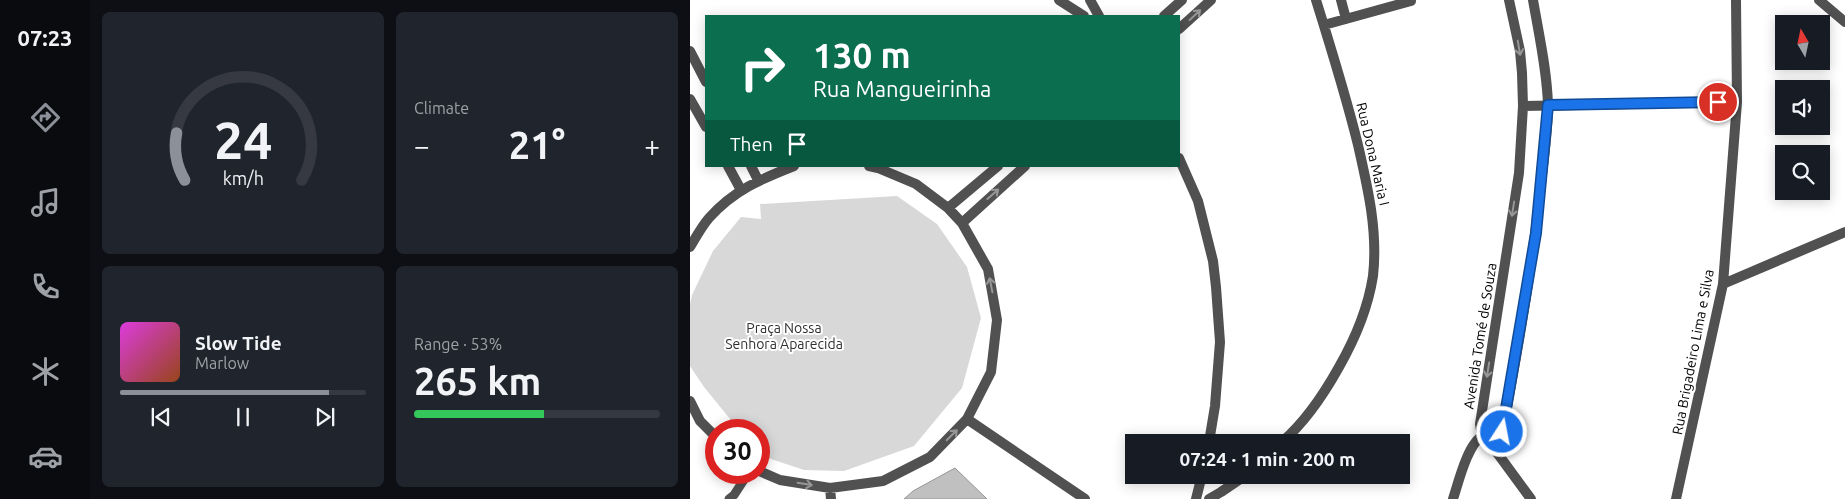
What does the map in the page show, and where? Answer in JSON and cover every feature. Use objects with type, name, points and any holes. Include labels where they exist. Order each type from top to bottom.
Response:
[{"type":"street","points":[[1059,0],[1082,15]]},
{"type":"street","points":[[1090,0],[1098,15]]},
{"type":"street","points":[[1165,15],[1182,0]]},
{"type":"street","points":[[1180,28],[1211,0]]},
{"type":"street","name":"Rua Dona Maria I","points":[[1289,434],[1309,412],[1331,382],[1350,349],[1364,312],[1372,277],[1375,241],[1370,196],[1346,96],[1316,0]]},
{"type":"street","points":[[1341,0],[1346,19]]},
{"type":"street","name":"Avenida Tomé de Souza","points":[[1482,436],[1480,424],[1519,173],[1523,106],[1520,51],[1509,0]]},
{"type":"street","points":[[1498,454],[1536,233],[1548,105],[1544,59],[1533,0]]},
{"type":"street","name":"Rua Brigadeiro Lima e Silva","points":[[1676,499],[1723,284],[1737,102],[1736,0]]},
{"type":"street","points":[[1820,0],[1845,22]]},
{"type":"street","points":[[1324,25],[1411,1]]},
{"type":"street","points":[[690,51],[705,80]]},
{"type":"street","points":[[690,98],[705,125]]},
{"type":"street","points":[[1523,106],[1737,102]]},
{"type":"street","points":[[1180,160],[1198,201],[1216,287],[1220,342],[1210,434]]},
{"type":"street","points":[[729,167],[741,190]]},
{"type":"street","points":[[752,167],[758,180]]},
{"type":"street","points":[[690,247],[709,218],[741,190],[758,180],[791,167]]},
{"type":"street","points":[[770,476],[830,494],[883,481],[930,457],[967,419],[990,372],[997,320],[988,269],[962,223],[948,208],[916,184],[873,167]]},
{"type":"street","points":[[948,208],[997,167]]},
{"type":"street","points":[[962,223],[1024,167]]},
{"type":"street","points":[[1723,284],[1845,232]]},
{"type":"street","points":[[690,401],[700,421],[705,426]]},
{"type":"street","points":[[967,419],[1085,499]]},
{"type":"street","points":[[1453,499],[1469,453],[1475,442],[1482,436],[1502,432]]},
{"type":"street","points":[[1482,436],[1498,454],[1531,499]]},
{"type":"street","points":[[1196,499],[1200,484]]},
{"type":"street","points":[[1209,499],[1233,484]]},
{"type":"lane","points":[[729,499],[741,484]]},
{"type":"green space","name":"Praça Nossa Senhora Aparecida","points":[[897,196],[937,224],[967,267],[981,318],[962,388],[914,446],[844,471],[804,470],[770,459],[770,419],[730,419],[690,366],[690,304],[692,295],[713,251],[741,217],[761,219],[760,204]]},
{"type":"building","points":[[955,468],[987,499],[904,499],[913,491]]},
{"type":"route","points":[[1502,432],[1536,233],[1548,105],[1718,102]]}]
